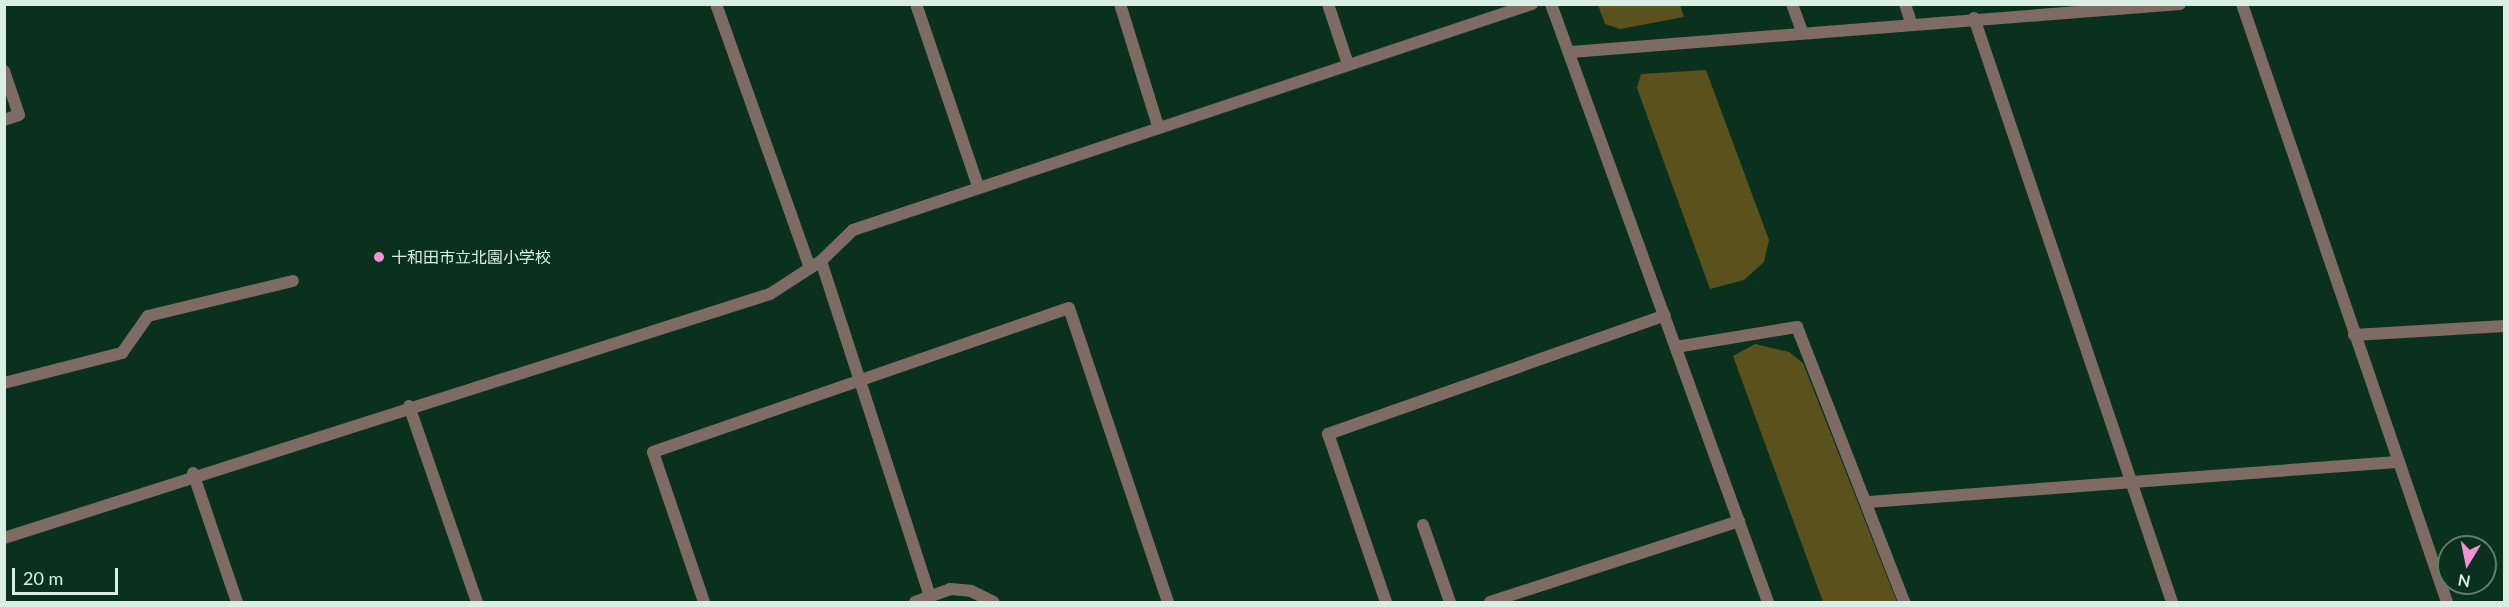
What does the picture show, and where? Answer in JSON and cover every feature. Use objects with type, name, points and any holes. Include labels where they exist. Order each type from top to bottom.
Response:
[{"type":"street","points":[[716,4],[810,268]]},
{"type":"street","points":[[916,4],[978,186]]},
{"type":"street","points":[[1120,4],[1158,126]]},
{"type":"street","points":[[1328,4],[1348,64]]},
{"type":"street","points":[[4,538],[193,473],[770,294],[821,261],[853,230],[1158,126],[1532,4]]},
{"type":"street","points":[[1551,4],[1571,52],[1768,603]]},
{"type":"street","points":[[1792,4],[1802,32]]},
{"type":"street","points":[[1905,4],[1911,22]]},
{"type":"street","points":[[1571,52],[1911,22],[2121,6],[2180,4]]},
{"type":"street","points":[[2242,4],[2396,462],[2447,603]]},
{"type":"street","points":[[1974,18],[2172,603]]},
{"type":"street","points":[[4,71],[19,115],[4,120]]},
{"type":"street","points":[[821,261],[862,380],[929,594]]},
{"type":"street","points":[[4,383],[122,353],[148,316],[293,281]]},
{"type":"street","points":[[704,603],[653,453],[1070,308],[1168,603]]},
{"type":"street","points":[[1386,603],[1328,434],[1665,315]]},
{"type":"street","points":[[2354,335],[2505,326]]},
{"type":"street","points":[[1676,347],[1797,327],[1869,502],[1904,603]]},
{"type":"street","points":[[409,406],[477,603]]},
{"type":"street","points":[[1869,502],[2396,462]]},
{"type":"street","points":[[193,473],[237,603]]},
{"type":"street","points":[[1490,603],[1738,521]]},
{"type":"street","points":[[1423,525],[1450,603]]},
{"type":"street","points":[[915,603],[929,594],[971,591],[994,603]]},
{"type":"shaded area","points":[[1598,5],[1680,5],[1684,17],[1620,29],[1605,24]]},
{"type":"shaded area","points":[[1706,70],[1769,240],[1764,262],[1744,280],[1710,289],[1637,88],[1641,74]]},
{"type":"shaded area","points":[[1755,344],[1789,352],[1803,363],[1897,602],[1823,602],[1733,356]]},
{"type":"place","name":"十和田市立北園小学校","points":[[379,257]]}]
